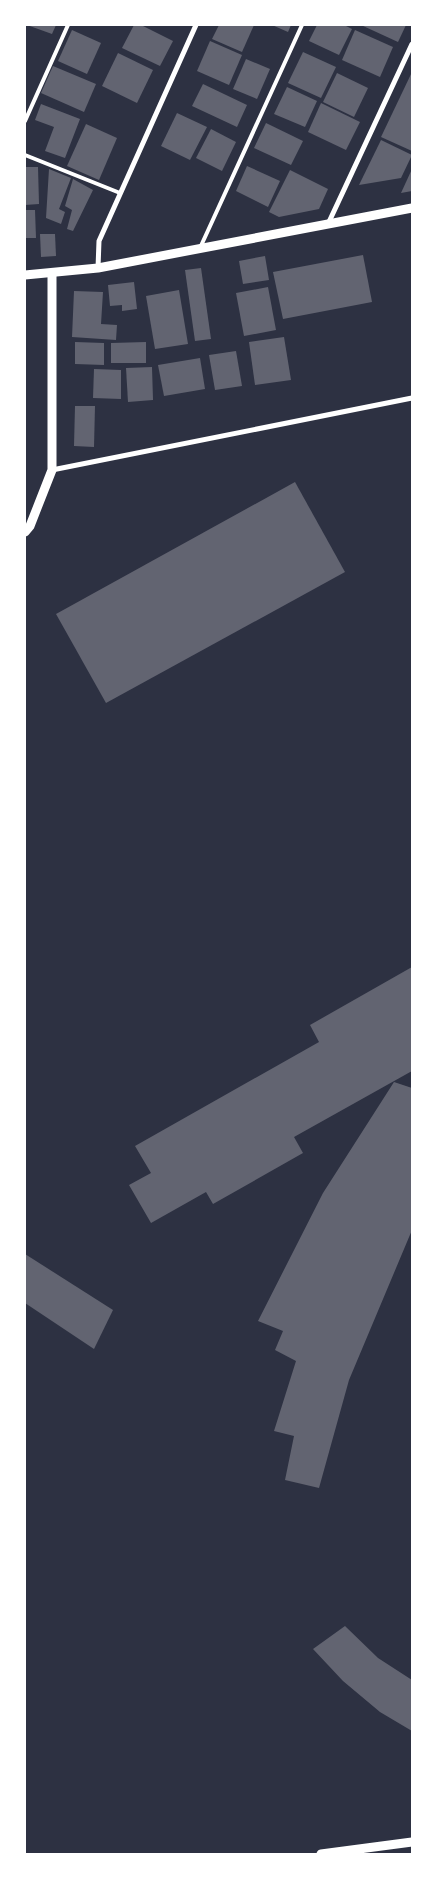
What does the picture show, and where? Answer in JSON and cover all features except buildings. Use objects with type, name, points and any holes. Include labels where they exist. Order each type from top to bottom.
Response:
[{"type":"street","points":[[98,268],[98,241],[196,25]]},
{"type":"street","points":[[328,224],[412,44]]},
{"type":"street","points":[[25,275],[52,274],[98,268],[412,208]]},
{"type":"street","points":[[25,532],[30,526],[52,470],[52,274]]},
{"type":"street","points":[[52,470],[412,398]]},
{"type":"street","points":[[321,1854],[412,1842]]},
{"type":"lane","points":[[25,121],[68,25]]},
{"type":"lane","points":[[200,248],[302,25]]},
{"type":"lane","points":[[25,156],[120,193]]}]
